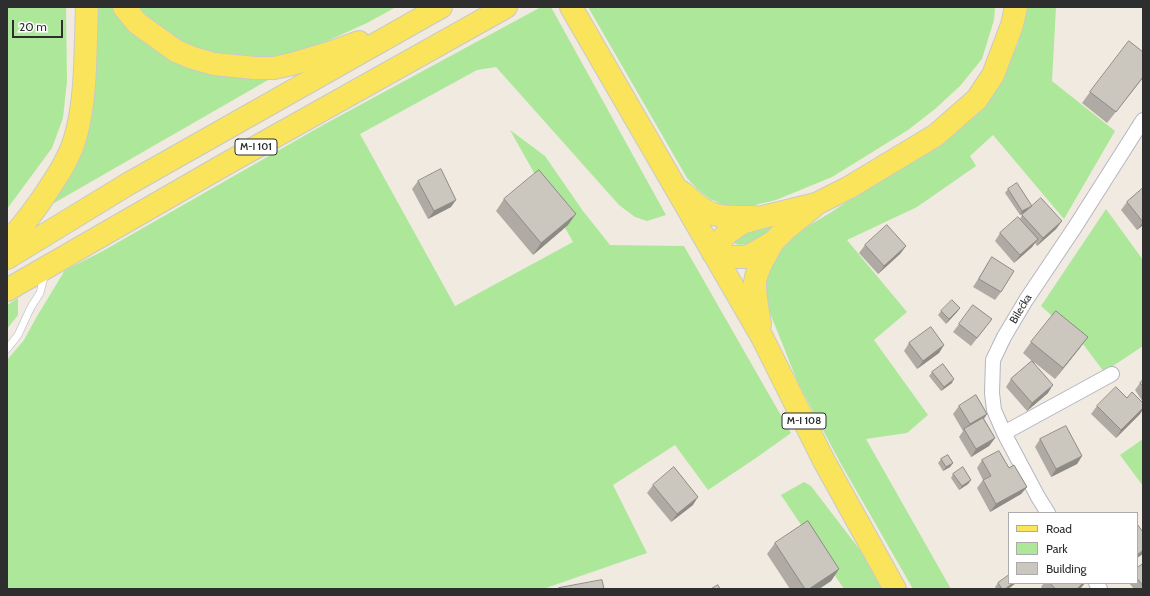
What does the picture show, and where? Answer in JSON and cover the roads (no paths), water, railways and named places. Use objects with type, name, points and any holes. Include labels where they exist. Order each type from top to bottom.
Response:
[{"type":"main road","points":[[7,242],[21,227],[49,190],[72,148],[80,116],[84,84],[87,7]]},
{"type":"main road","points":[[124,7],[136,23],[176,51],[193,58],[214,64],[255,68],[274,68],[332,52],[357,43],[387,30],[430,7]]},
{"type":"main road","name":"M-I 101","points":[[7,258],[128,184],[441,7]]},
{"type":"main road","name":"M-I 101","points":[[7,290],[224,165],[506,7]]},
{"type":"main road","name":"M-I 108","points":[[571,7],[762,337],[824,460],[895,589]]},
{"type":"main road","points":[[1002,53],[1005,7]]},
{"type":"main road","points":[[816,204],[773,242],[747,257],[732,257],[713,253],[726,234],[742,223],[816,204],[848,188],[936,135],[977,99],[993,75],[1012,25],[1016,7]]},
{"type":"main road","points":[[674,186],[700,207],[712,214],[727,217],[759,218]]},
{"type":"main road","points":[[762,337],[755,282],[760,267],[773,242]]},
{"type":"street","name":"Bilećka","points":[[1047,512],[1004,433],[994,410],[992,394],[994,360],[1004,337],[1026,300],[1075,227],[1143,120]]},
{"type":"street","points":[[1004,433],[1112,374]]},
{"type":"lane","points":[[7,349],[18,335],[31,307],[40,293],[47,266]]}]
